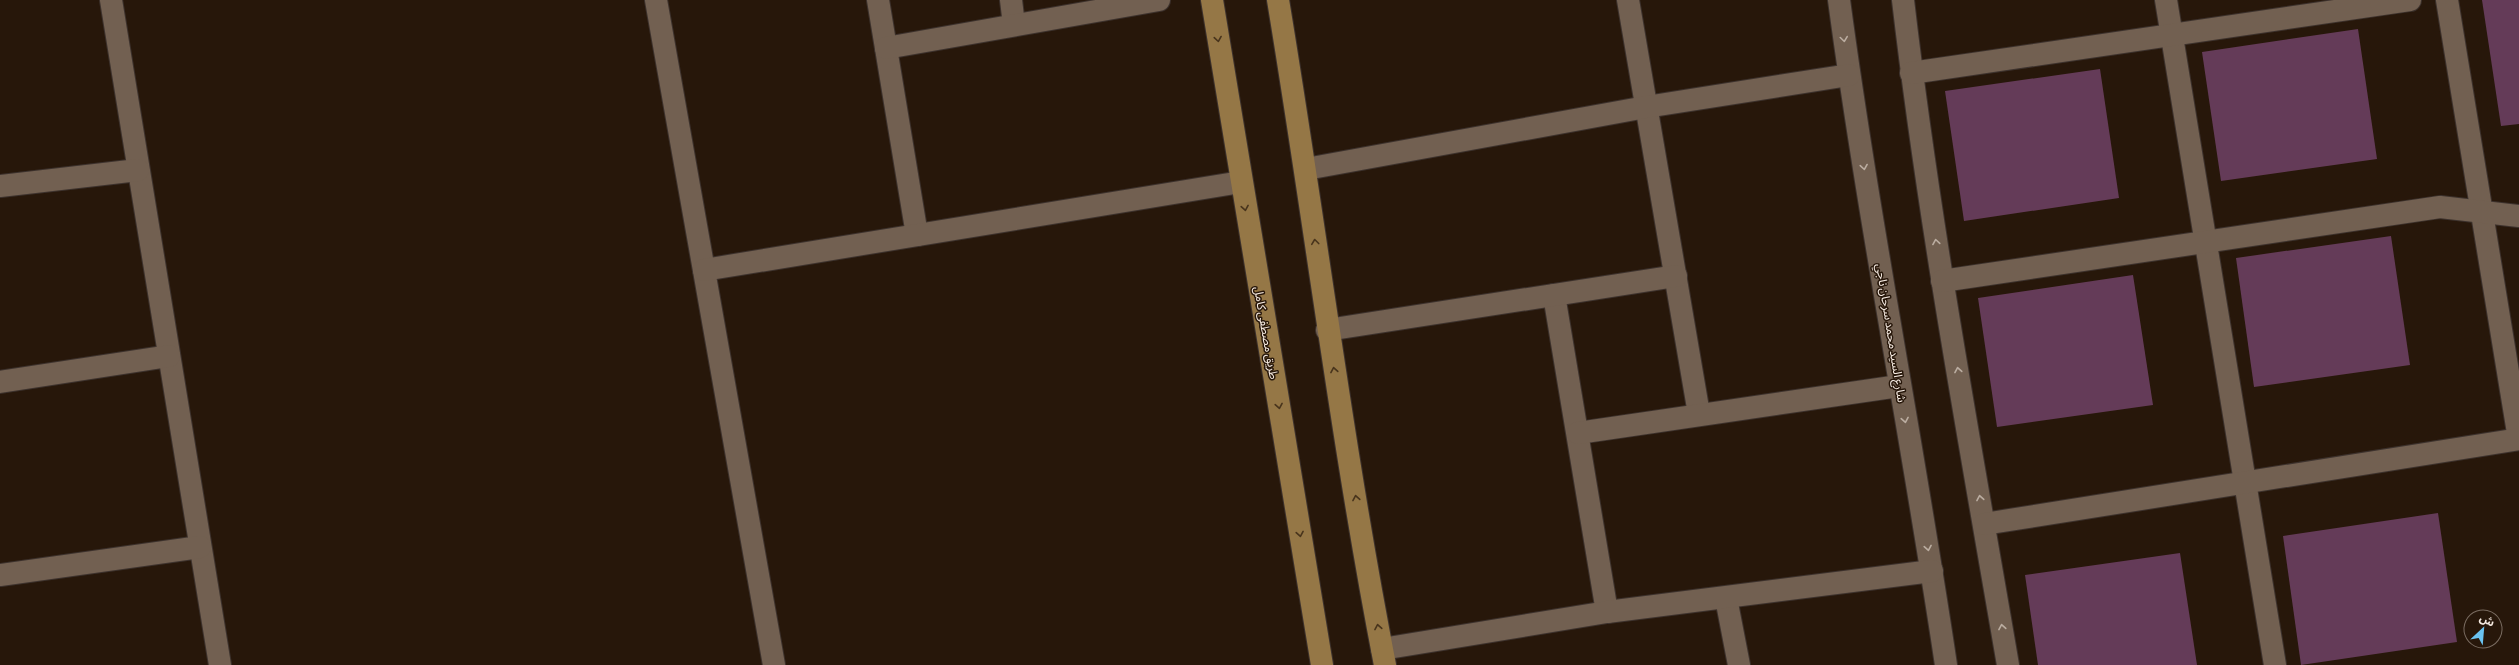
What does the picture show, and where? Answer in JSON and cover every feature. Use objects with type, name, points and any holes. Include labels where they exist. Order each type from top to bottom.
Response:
[{"type":"main road","name":"طريق مصطفى كامل","points":[[1212,0],[1322,665]]},
{"type":"main road","points":[[1278,0],[1306,169],[1327,330],[1383,657]]},
{"type":"street","points":[[111,0],[220,665]]},
{"type":"street","points":[[656,0],[774,665]]},
{"type":"street","points":[[878,0],[917,235]]},
{"type":"street","points":[[1011,0],[1014,25]]},
{"type":"street","points":[[886,48],[1159,0]]},
{"type":"street","points":[[1628,0],[1699,414]]},
{"type":"street","name":"شارع السيد محمد سرحان ناجي","points":[[1839,0],[1849,75],[1899,386],[1932,571],[1946,665]]},
{"type":"street","points":[[1903,0],[1911,73],[1942,281],[2008,665]]},
{"type":"street","points":[[2166,0],[2275,665]]},
{"type":"street","points":[[1911,73],[2410,0]]},
{"type":"street","points":[[1984,524],[2519,439],[2447,0]]},
{"type":"street","points":[[1306,169],[1646,107],[1849,75]]},
{"type":"street","points":[[0,186],[138,170]]},
{"type":"street","points":[[704,270],[1241,182]]},
{"type":"street","points":[[1942,281],[2440,207],[2519,216]]},
{"type":"street","points":[[1327,330],[1676,276]]},
{"type":"street","points":[[1554,295],[1607,612]]},
{"type":"street","points":[[0,382],[169,356]]},
{"type":"street","points":[[1578,433],[1699,414],[1899,386]]},
{"type":"street","points":[[0,575],[200,547]]},
{"type":"street","points":[[1383,657],[1607,612],[1932,571]]},
{"type":"street","points":[[1726,598],[1739,665]]},
{"type":"building","points":[[2482,0],[2519,0],[2519,124],[2501,126]]},
{"type":"building","points":[[2358,29],[2377,159],[2221,181],[2202,52]]},
{"type":"building","points":[[2100,69],[2119,198],[1964,221],[1945,91]]},
{"type":"building","points":[[2391,236],[2410,365],[2254,387],[2236,258]]},
{"type":"building","points":[[2133,275],[2153,405],[1997,427],[1978,298]]},
{"type":"building","points":[[2438,513],[2457,642],[2301,665],[2283,536]]},
{"type":"building","points":[[2180,553],[2197,665],[2038,665],[2025,575]]}]
